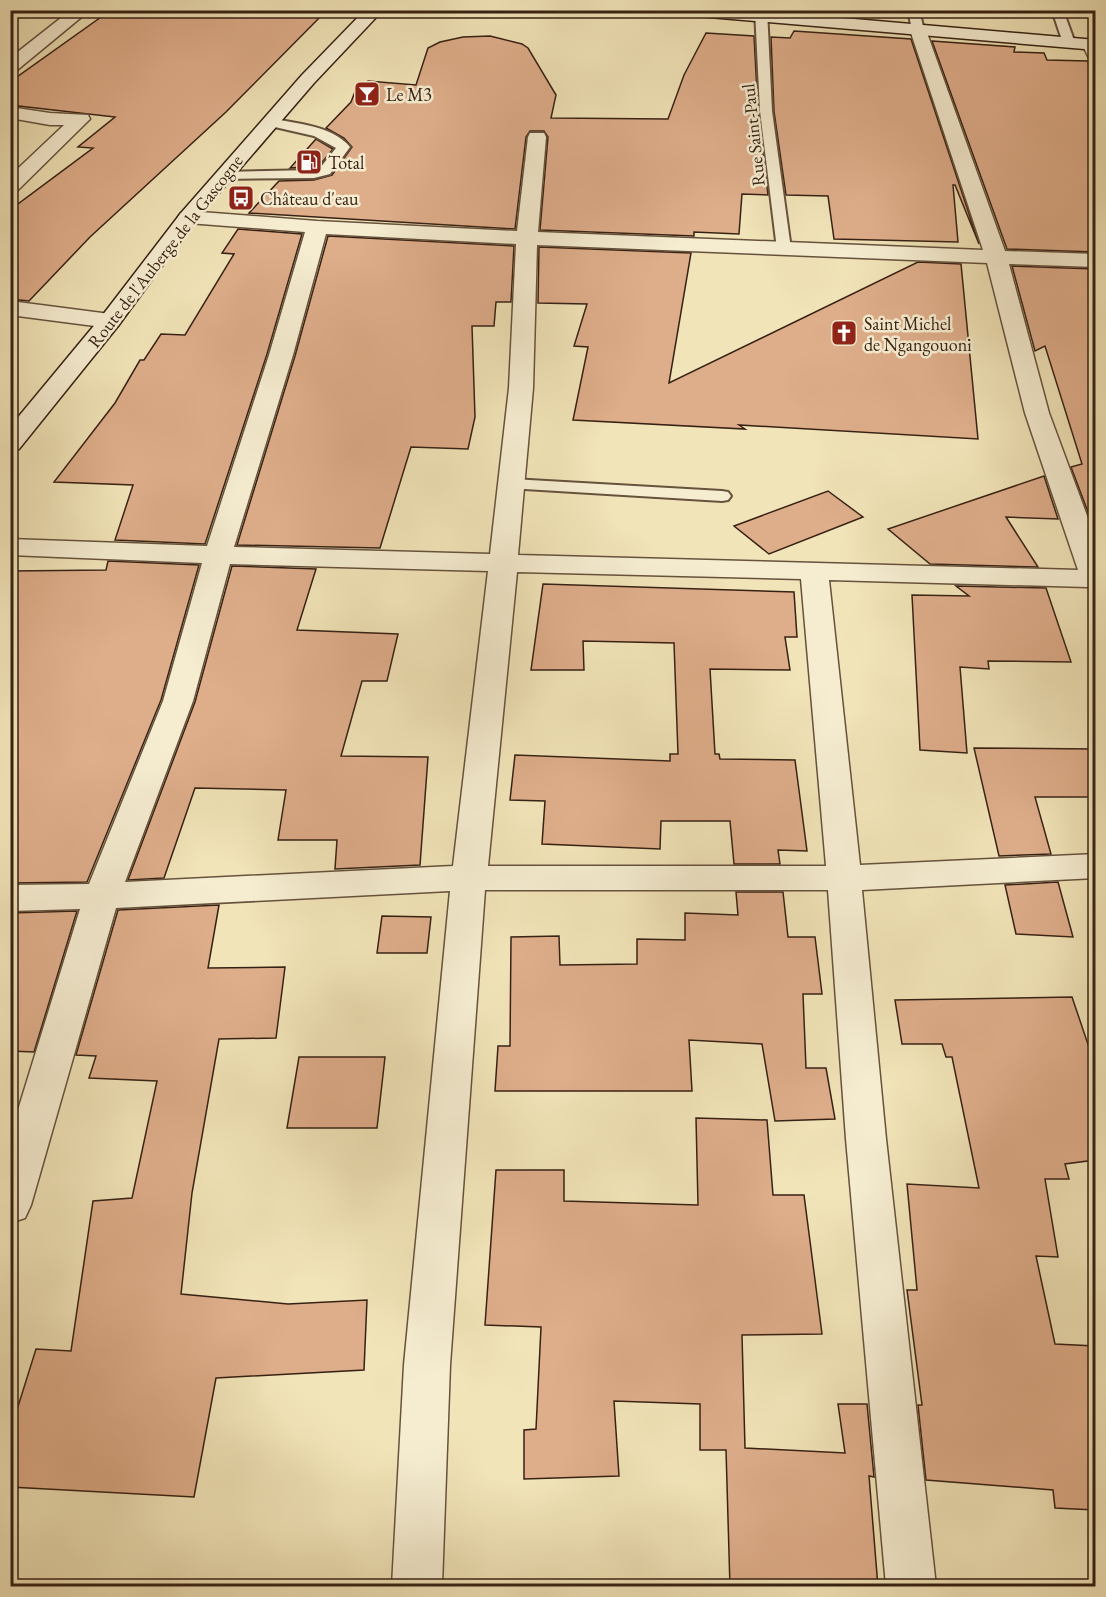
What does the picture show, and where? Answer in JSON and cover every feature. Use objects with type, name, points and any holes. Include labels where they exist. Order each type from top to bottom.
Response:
[{"type":"street","points":[[10,67],[82,10]]},
{"type":"street","name":"Route de l'Auberge de la Gascogne","points":[[10,444],[110,321],[188,217],[222,176],[375,10]]},
{"type":"street","points":[[685,10],[916,20],[1094,48]]},
{"type":"street","points":[[10,547],[1095,580],[1036,413],[996,255],[916,20]]},
{"type":"street","points":[[10,112],[50,119],[81,119],[10,187]]},
{"type":"street","points":[[417,1587],[427,1365],[469,879],[505,561],[521,388],[527,238],[537,137]]},
{"type":"street","points":[[188,217],[317,227],[527,238],[996,255],[1095,261]]},
{"type":"street","points":[[10,1205],[102,897],[178,701],[218,555],[281,356],[317,227]]},
{"type":"street","points":[[10,308],[110,321]]},
{"type":"street","points":[[814,572],[844,878],[866,1139],[911,1587]]},
{"type":"street","points":[[10,898],[102,897],[469,879],[844,878],[1095,866]]},
{"type":"lane","points":[[1057,10],[1069,43]]},
{"type":"lane","name":"Rue Saint-Paul","points":[[762,14],[766,111],[784,249]]},
{"type":"lane","points":[[222,176],[314,174],[325,171],[343,147],[338,142],[318,134],[270,122]]},
{"type":"lane","points":[[512,484],[722,496]]},
{"type":"building","points":[[111,10],[187,13],[190,10],[327,10],[226,112],[90,237],[29,301],[10,299],[10,210],[93,148],[78,147],[115,117],[10,105],[10,82]]},
{"type":"building","points":[[794,31],[911,39],[979,244],[955,185],[953,185],[958,242],[834,239],[828,196],[786,195],[774,111],[771,37],[790,38]]},
{"type":"building","points":[[706,33],[754,36],[758,111],[768,195],[742,194],[739,234],[694,232],[694,236],[540,230],[548,137],[544,131],[530,131],[526,137],[515,229],[249,213],[279,181],[314,180],[332,175],[352,147],[344,138],[326,128],[351,102],[356,89],[362,89],[368,81],[416,85],[428,48],[440,42],[463,37],[490,36],[522,44],[528,48],[556,95],[551,118],[668,119],[684,75]]},
{"type":"building","points":[[932,41],[1015,47],[1014,52],[1044,53],[1047,60],[1088,61],[1095,77],[1095,252],[1007,249]]},
{"type":"building","points":[[316,139],[333,149],[319,166],[290,168]]},
{"type":"building","points":[[238,229],[302,234],[267,354],[205,544],[115,540],[133,485],[54,482],[115,403],[140,360],[144,360],[161,334],[185,335],[234,254],[222,253]]},
{"type":"building","points":[[328,236],[514,246],[511,302],[496,302],[494,326],[472,326],[475,417],[468,449],[411,447],[380,548],[237,545],[295,356]]},
{"type":"building","points":[[539,247],[691,253],[669,383],[918,262],[961,264],[978,439],[739,425],[745,429],[573,420],[588,347],[574,346],[587,304],[538,303]]},
{"type":"building","points":[[1012,266],[1095,269],[1095,520],[1091,520],[1071,467],[1082,464],[1045,346],[1035,351]]},
{"type":"building","points":[[1044,476],[1058,519],[1006,517],[1038,567],[930,564],[888,529]]},
{"type":"building","points":[[828,491],[863,517],[769,554],[734,526]]},
{"type":"building","points":[[108,561],[199,565],[161,700],[87,882],[10,883],[10,571],[106,570]]},
{"type":"building","points":[[232,566],[316,569],[297,630],[398,634],[387,681],[362,681],[341,756],[428,757],[420,865],[335,869],[337,840],[278,840],[286,790],[195,788],[164,878],[128,880],[195,702]]},
{"type":"building","points":[[543,584],[794,592],[797,637],[785,637],[790,670],[710,669],[715,754],[719,754],[720,759],[795,760],[807,851],[778,850],[780,864],[734,864],[730,821],[661,821],[660,849],[542,844],[545,801],[510,800],[515,755],[670,761],[670,754],[678,754],[674,643],[583,641],[584,670],[531,670]]},
{"type":"building","points":[[956,586],[1046,588],[1071,662],[988,661],[989,669],[960,667],[967,753],[920,750],[912,595],[969,596]]},
{"type":"building","points":[[974,748],[1095,749],[1095,797],[1035,797],[1051,854],[999,856]]},
{"type":"building","points":[[1058,882],[1073,937],[1016,934],[1005,885]]},
{"type":"building","points":[[736,892],[783,892],[788,937],[815,937],[822,994],[803,994],[806,1068],[826,1068],[835,1119],[775,1121],[762,1044],[689,1040],[692,1091],[495,1091],[498,1046],[510,1046],[511,937],[559,936],[560,965],[637,964],[637,939],[685,940],[685,913],[738,915]]},
{"type":"building","points":[[219,905],[208,968],[285,967],[276,1038],[219,1039],[192,1193],[181,1294],[288,1304],[367,1300],[364,1370],[216,1378],[194,1497],[10,1487],[10,1432],[36,1349],[71,1351],[93,1201],[132,1198],[157,1081],[89,1078],[96,1056],[76,1055],[118,910]]},
{"type":"building","points":[[77,911],[34,1052],[10,1051],[10,913]]},
{"type":"building","points":[[382,916],[431,917],[427,953],[377,953]]},
{"type":"building","points":[[1072,997],[1095,1065],[1095,1160],[1065,1164],[1069,1179],[1045,1179],[1058,1257],[1036,1256],[1055,1344],[1095,1346],[1095,1510],[1055,1508],[1053,1490],[926,1480],[918,1405],[922,1405],[907,1290],[917,1290],[907,1184],[979,1188],[952,1057],[946,1057],[942,1044],[902,1044],[895,1000]]},
{"type":"building","points":[[299,1057],[385,1057],[377,1128],[287,1128]]},
{"type":"building","points":[[696,1118],[767,1120],[773,1195],[804,1195],[822,1334],[742,1335],[745,1448],[845,1453],[838,1404],[867,1404],[874,1477],[869,1476],[878,1587],[730,1587],[726,1450],[700,1450],[700,1404],[614,1401],[619,1476],[524,1479],[524,1430],[536,1429],[541,1327],[485,1325],[496,1170],[564,1170],[564,1201],[698,1205]]},
{"type":"place","name":"Le M3","points":[[367,94]]},
{"type":"place","name":"Total","points":[[309,162]]},
{"type":"place","name":"Château d'eau","points":[[241,198]]},
{"type":"place","name":"Saint Michel de Ngangouoni","points":[[844,333]]}]
